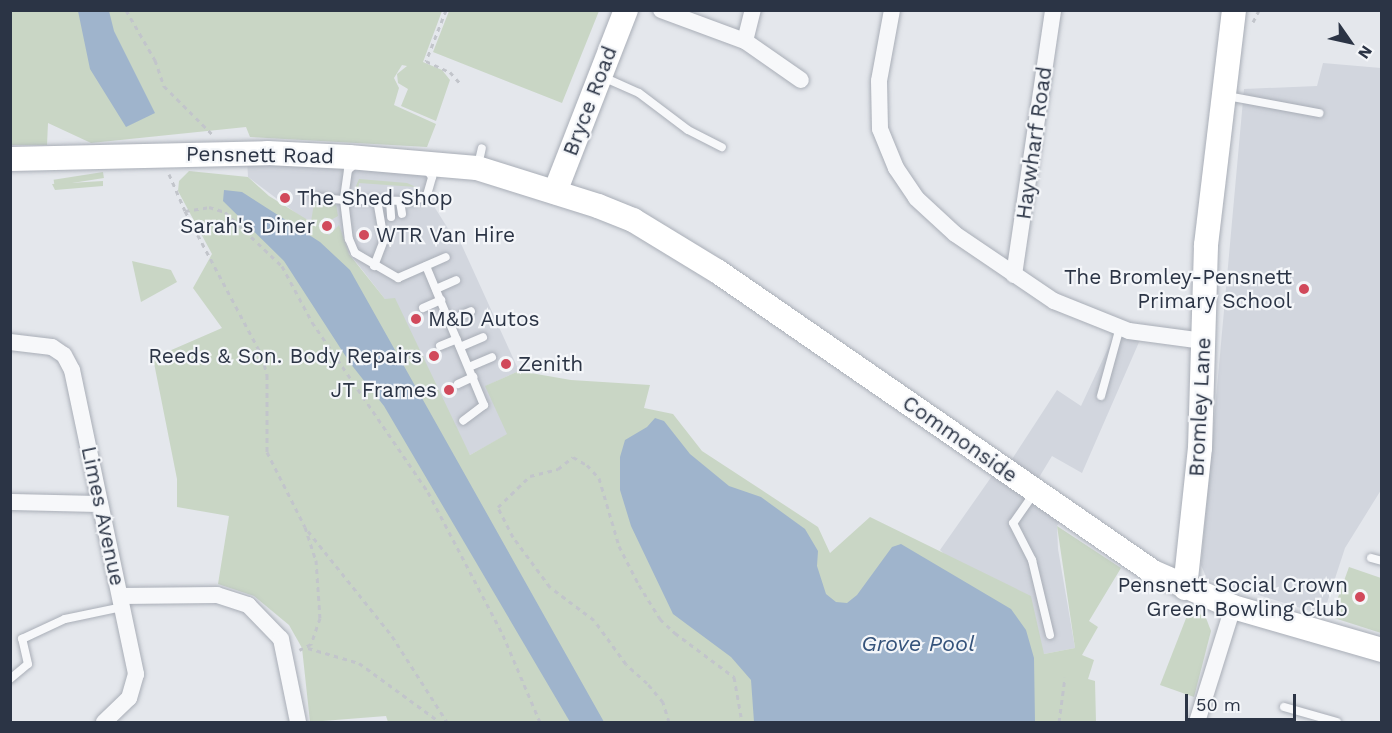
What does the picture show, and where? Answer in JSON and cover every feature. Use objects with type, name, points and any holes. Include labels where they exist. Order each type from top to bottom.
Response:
[{"type":"main road","name":"Bryce Road","points":[[555,192],[626,10]]},
{"type":"main road","name":"Bromley Lane","points":[[1185,588],[1200,448],[1206,245],[1234,10]]},
{"type":"main road","name":"Pensnett Road","points":[[10,159],[267,153],[432,177],[488,183],[507,180],[555,192]]},
{"type":"main road","name":"Pensnett Road","points":[[10,172],[166,166],[411,163],[480,158],[507,180]]},
{"type":"main road","name":"Commonside","points":[[555,192],[633,220],[673,243],[1121,552],[1185,588],[1233,607],[1382,650]]},
{"type":"street","points":[[661,10],[745,41],[801,80]]},
{"type":"street","points":[[745,41],[753,10]]},
{"type":"street","points":[[892,10],[879,81],[880,129],[896,168],[916,198],[955,234],[1054,301],[1120,327],[1203,341]]},
{"type":"street","name":"Haywharf Road","points":[[1014,275],[1053,10]]},
{"type":"street","name":"Limes Avenue","points":[[10,342],[52,346],[64,355],[72,370],[136,674],[129,698],[104,723]]},
{"type":"street","points":[[10,502],[100,504]]},
{"type":"street","points":[[122,602],[217,594],[248,605],[265,619],[285,648],[298,723]]},
{"type":"street","points":[[1197,723],[1233,607]]},
{"type":"lane","points":[[600,76],[639,93],[688,130],[722,147]]},
{"type":"lane","points":[[1224,95],[1319,113]]},
{"type":"lane","points":[[314,197],[400,201],[427,195],[432,177],[429,171],[415,168],[411,163]]},
{"type":"lane","points":[[354,164],[344,200],[349,239],[355,254],[399,278],[446,257]]},
{"type":"lane","points":[[374,266],[384,240],[377,200]]},
{"type":"lane","points":[[390,201],[391,217]]},
{"type":"lane","points":[[400,201],[402,214]]},
{"type":"lane","points":[[426,266],[484,405],[464,421]]},
{"type":"lane","points":[[436,289],[456,280]]},
{"type":"lane","points":[[423,308],[441,300]]},
{"type":"lane","points":[[449,321],[471,311]]},
{"type":"lane","points":[[1101,396],[1120,327]]},
{"type":"lane","points":[[440,346],[483,337]]},
{"type":"lane","points":[[469,367],[492,357]]},
{"type":"lane","points":[[458,384],[473,377]]},
{"type":"lane","points":[[1035,491],[1013,523],[1032,560],[1050,634]]},
{"type":"lane","points":[[1371,558],[1382,561]]},
{"type":"lane","points":[[10,679],[28,664],[22,639],[65,620],[122,602]]},
{"type":"lane","points":[[1284,707],[1337,723]]},
{"type":"path","points":[[126,10],[155,60],[164,86],[177,102],[221,137]]},
{"type":"path","points":[[446,10],[426,61],[450,72],[460,83]]},
{"type":"path","points":[[166,166],[185,211],[262,356],[267,375],[267,452],[305,527],[316,560],[320,618],[316,635],[308,648]]},
{"type":"path","points":[[185,211],[209,207],[225,212],[282,266],[312,322],[428,492],[502,635],[540,723]]},
{"type":"path","points":[[669,723],[663,702],[626,664],[594,620],[550,587],[513,537],[498,507],[530,476],[558,469],[573,457],[587,465],[598,478],[619,546],[639,585],[660,619],[734,677],[742,723]]},
{"type":"path","points":[[305,527],[392,636],[447,723]]},
{"type":"path","points":[[285,648],[308,648],[359,663],[441,723]]},
{"type":"path","points":[[1059,723],[1065,677]]},
{"type":"shaded area","name":"The Bromley-Pensnett Primary School","points":[[1323,63],[1381,68],[1381,490],[1345,548],[1323,615],[1207,579],[1201,565],[1244,89],[1317,86]]},
{"type":"shaded area","points":[[247,158],[415,168],[432,177],[430,200],[454,238],[458,237],[519,371],[486,386],[508,434],[470,455],[385,299],[349,253],[248,177]]},
{"type":"shaded area","points":[[1118,327],[1143,333],[1082,473],[1052,456],[1032,489],[1065,513],[1057,526],[1058,549],[1075,648],[1044,654],[940,550],[999,466],[1005,470],[1057,390],[1081,406]]},
{"type":"green space","points":[[449,10],[599,11],[562,103],[433,52]]},
{"type":"green space","points":[[10,11],[442,11],[423,62],[442,70],[450,80],[436,121],[401,106],[408,89],[398,83],[397,74],[407,66],[402,65],[394,78],[399,88],[394,105],[436,124],[427,147],[250,137],[246,127],[91,143],[48,123],[47,145],[11,145]]},
{"type":"green space","points":[[189,171],[248,177],[269,196],[311,222],[314,203],[336,204],[338,216],[329,221],[325,217],[318,226],[329,235],[339,225],[349,254],[385,299],[395,298],[470,455],[507,434],[485,386],[519,371],[571,380],[650,385],[644,408],[673,414],[702,451],[818,527],[830,553],[870,517],[1031,596],[1044,654],[1075,648],[1057,526],[1121,568],[1089,621],[1098,627],[1082,655],[1094,660],[1088,679],[1095,681],[1096,722],[388,722],[386,716],[310,722],[302,648],[289,625],[254,596],[218,584],[229,516],[177,507],[177,479],[153,358],[222,328],[193,288],[212,254],[178,191],[179,181]]},
{"type":"green space","points":[[103,172],[104,178],[55,186],[54,180]]},
{"type":"green space","points":[[359,179],[407,183],[416,187],[359,183],[358,193],[353,193]]},
{"type":"green space","points":[[103,181],[103,186],[55,190],[52,184]]},
{"type":"green space","points":[[132,261],[171,270],[177,282],[141,302]]},
{"type":"green space","name":"Pensnett Social Crown Green Bowling Club","points":[[1349,567],[1381,578],[1381,633],[1331,617]]},
{"type":"green space","points":[[1190,608],[1206,618],[1211,631],[1194,697],[1160,685]]},
{"type":"water","points":[[78,11],[109,11],[114,31],[155,113],[126,127],[90,69]]},
{"type":"water","points":[[224,190],[242,192],[320,242],[350,270],[604,722],[570,722],[384,406],[350,363],[284,261],[223,201]]},
{"type":"water","name":"Grove Pool","points":[[655,418],[664,421],[690,454],[729,486],[761,497],[805,529],[818,551],[817,566],[826,594],[836,602],[847,603],[857,595],[892,547],[901,544],[1011,609],[1026,630],[1034,658],[1035,722],[754,722],[751,680],[731,657],[673,614],[631,526],[620,490],[620,457],[625,440],[647,427]]},
{"type":"place","name":"The Shed Shop","points":[[285,198]]},
{"type":"place","name":"Sarah's Diner","points":[[327,226]]},
{"type":"place","name":"WTR Van Hire","points":[[364,235]]},
{"type":"place","name":"The Bromley-Pensnett Primary School","points":[[1304,289]]},
{"type":"place","name":"M&D Autos","points":[[416,319]]},
{"type":"place","name":"Reeds & Son. Body Repairs","points":[[434,356]]},
{"type":"place","name":"Zenith","points":[[506,364]]},
{"type":"place","name":"JT Frames","points":[[449,390]]},
{"type":"place","name":"Pensnett Social Crown Green Bowling Club","points":[[1360,597]]}]
